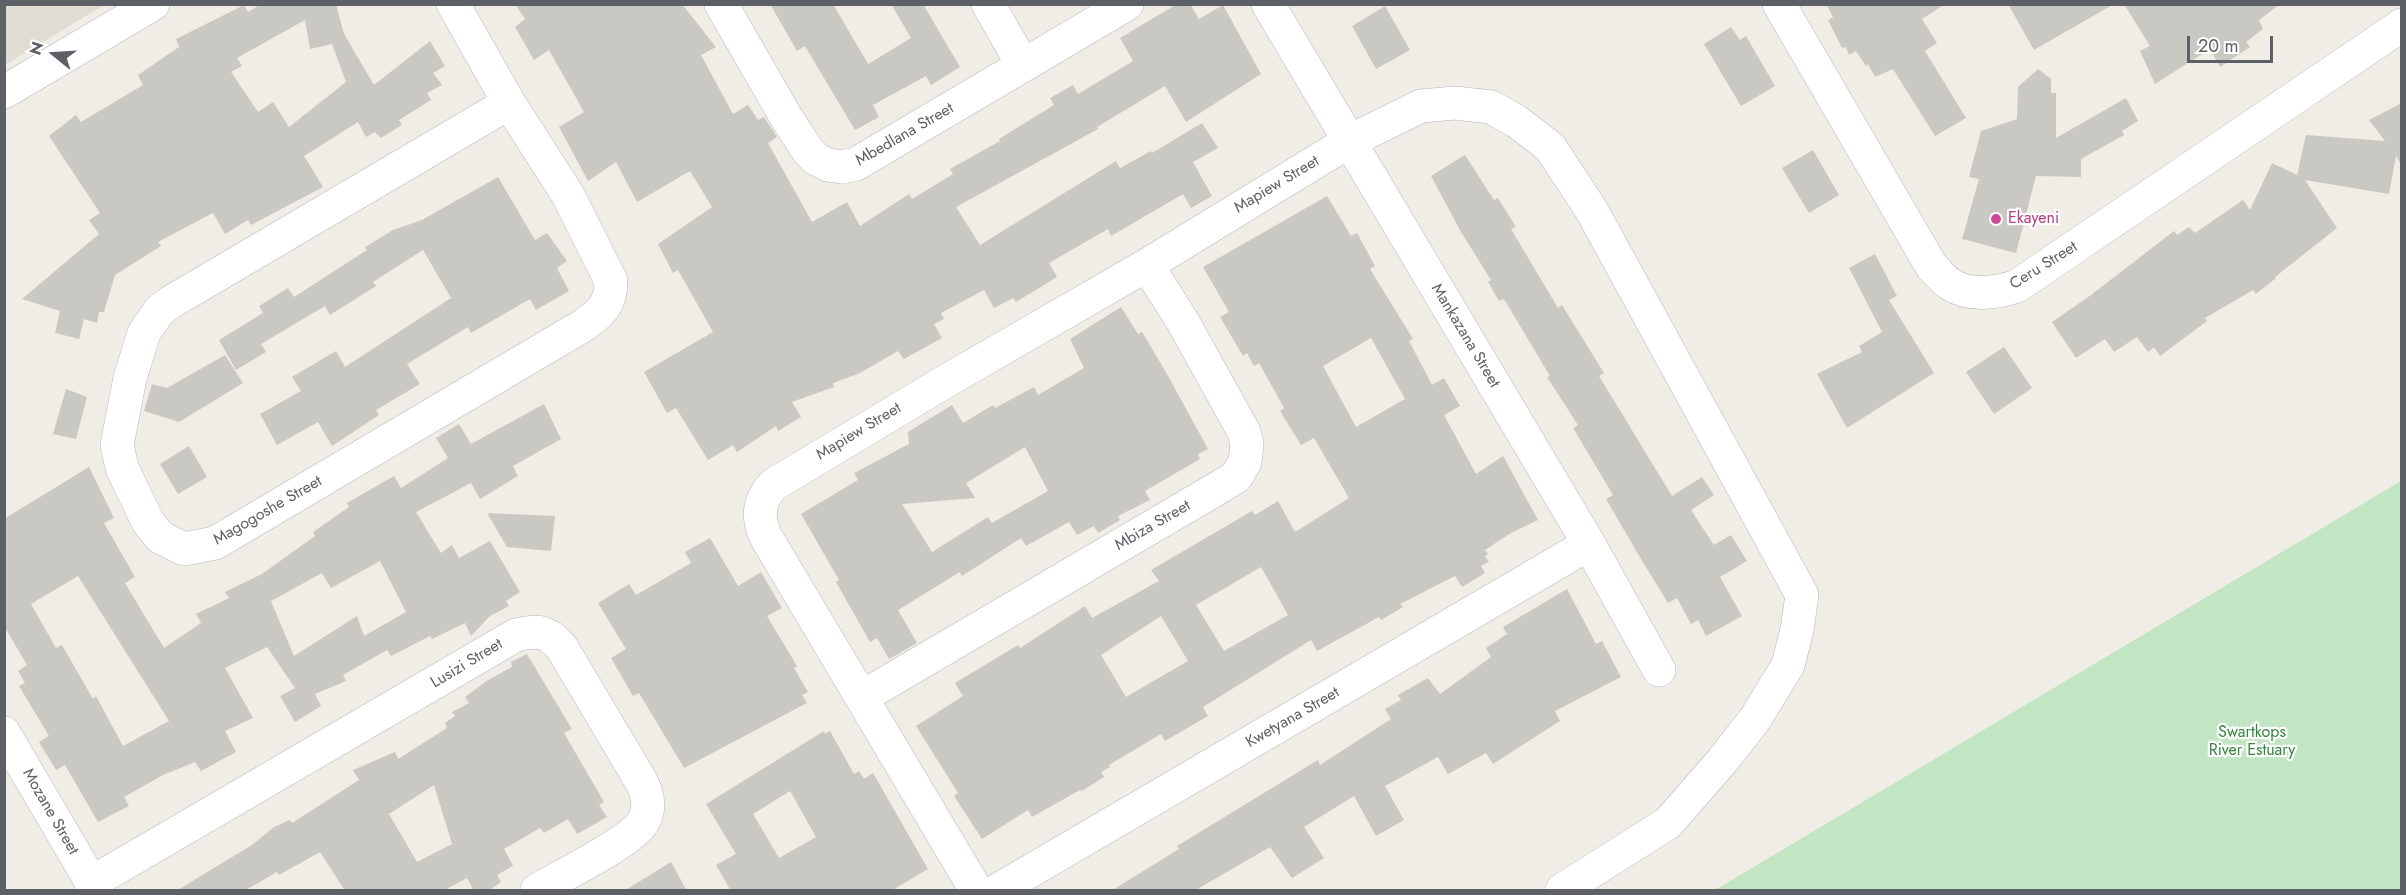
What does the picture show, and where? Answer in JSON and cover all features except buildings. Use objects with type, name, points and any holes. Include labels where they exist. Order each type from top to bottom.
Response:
[{"type":"street","points":[[4,92],[153,4]]},
{"type":"street","name":"Magogoshe Street","points":[[453,4],[509,103],[568,195],[611,281],[611,296],[603,309],[584,325],[215,543],[184,549],[160,537],[148,522],[122,468],[117,445],[130,378],[144,333],[151,321],[171,302],[509,103]]},
{"type":"street","name":"Mbedlana Street","points":[[721,4],[808,151],[819,161],[834,167],[856,164],[1127,4]]},
{"type":"street","points":[[988,4],[1023,65]]},
{"type":"street","name":"Mankazana Street","points":[[1268,4],[1589,544],[1659,670]]},
{"type":"street","name":"Ceru Street","points":[[1779,4],[1932,267],[1950,285],[1982,292],[2006,290],[2017,286],[2402,25]]},
{"type":"street","name":"Mapiew Street","points":[[976,891],[762,527],[759,510],[767,492],[773,485],[822,454],[1147,265],[1348,142],[1421,105],[1455,103],[1491,107],[1516,120],[1550,147],[1592,211],[1802,595],[1797,630],[1788,665],[1755,719],[1723,760],[1668,823],[1562,891]]},
{"type":"street","name":"Mbiza Street","points":[[862,697],[1236,477],[1241,470],[1247,453],[1244,432],[1183,322],[1147,265]]},
{"type":"street","name":"Kwetyana Street","points":[[998,891],[1589,544]]},
{"type":"street","name":"Lusizi Street","points":[[93,887],[516,635],[531,632],[553,637],[568,656],[641,781],[648,805],[640,826],[609,849],[537,891]]},
{"type":"street","name":"Mozane Street","points":[[4,733],[93,887]]},
{"type":"shaded area","points":[[5,4],[104,4],[104,5],[5,65]]},
{"type":"green space","name":"Swartkops River Estuary","points":[[2401,481],[2401,890],[1715,890]]},
{"type":"place","name":"Ekayeni","points":[[1996,219]]}]
